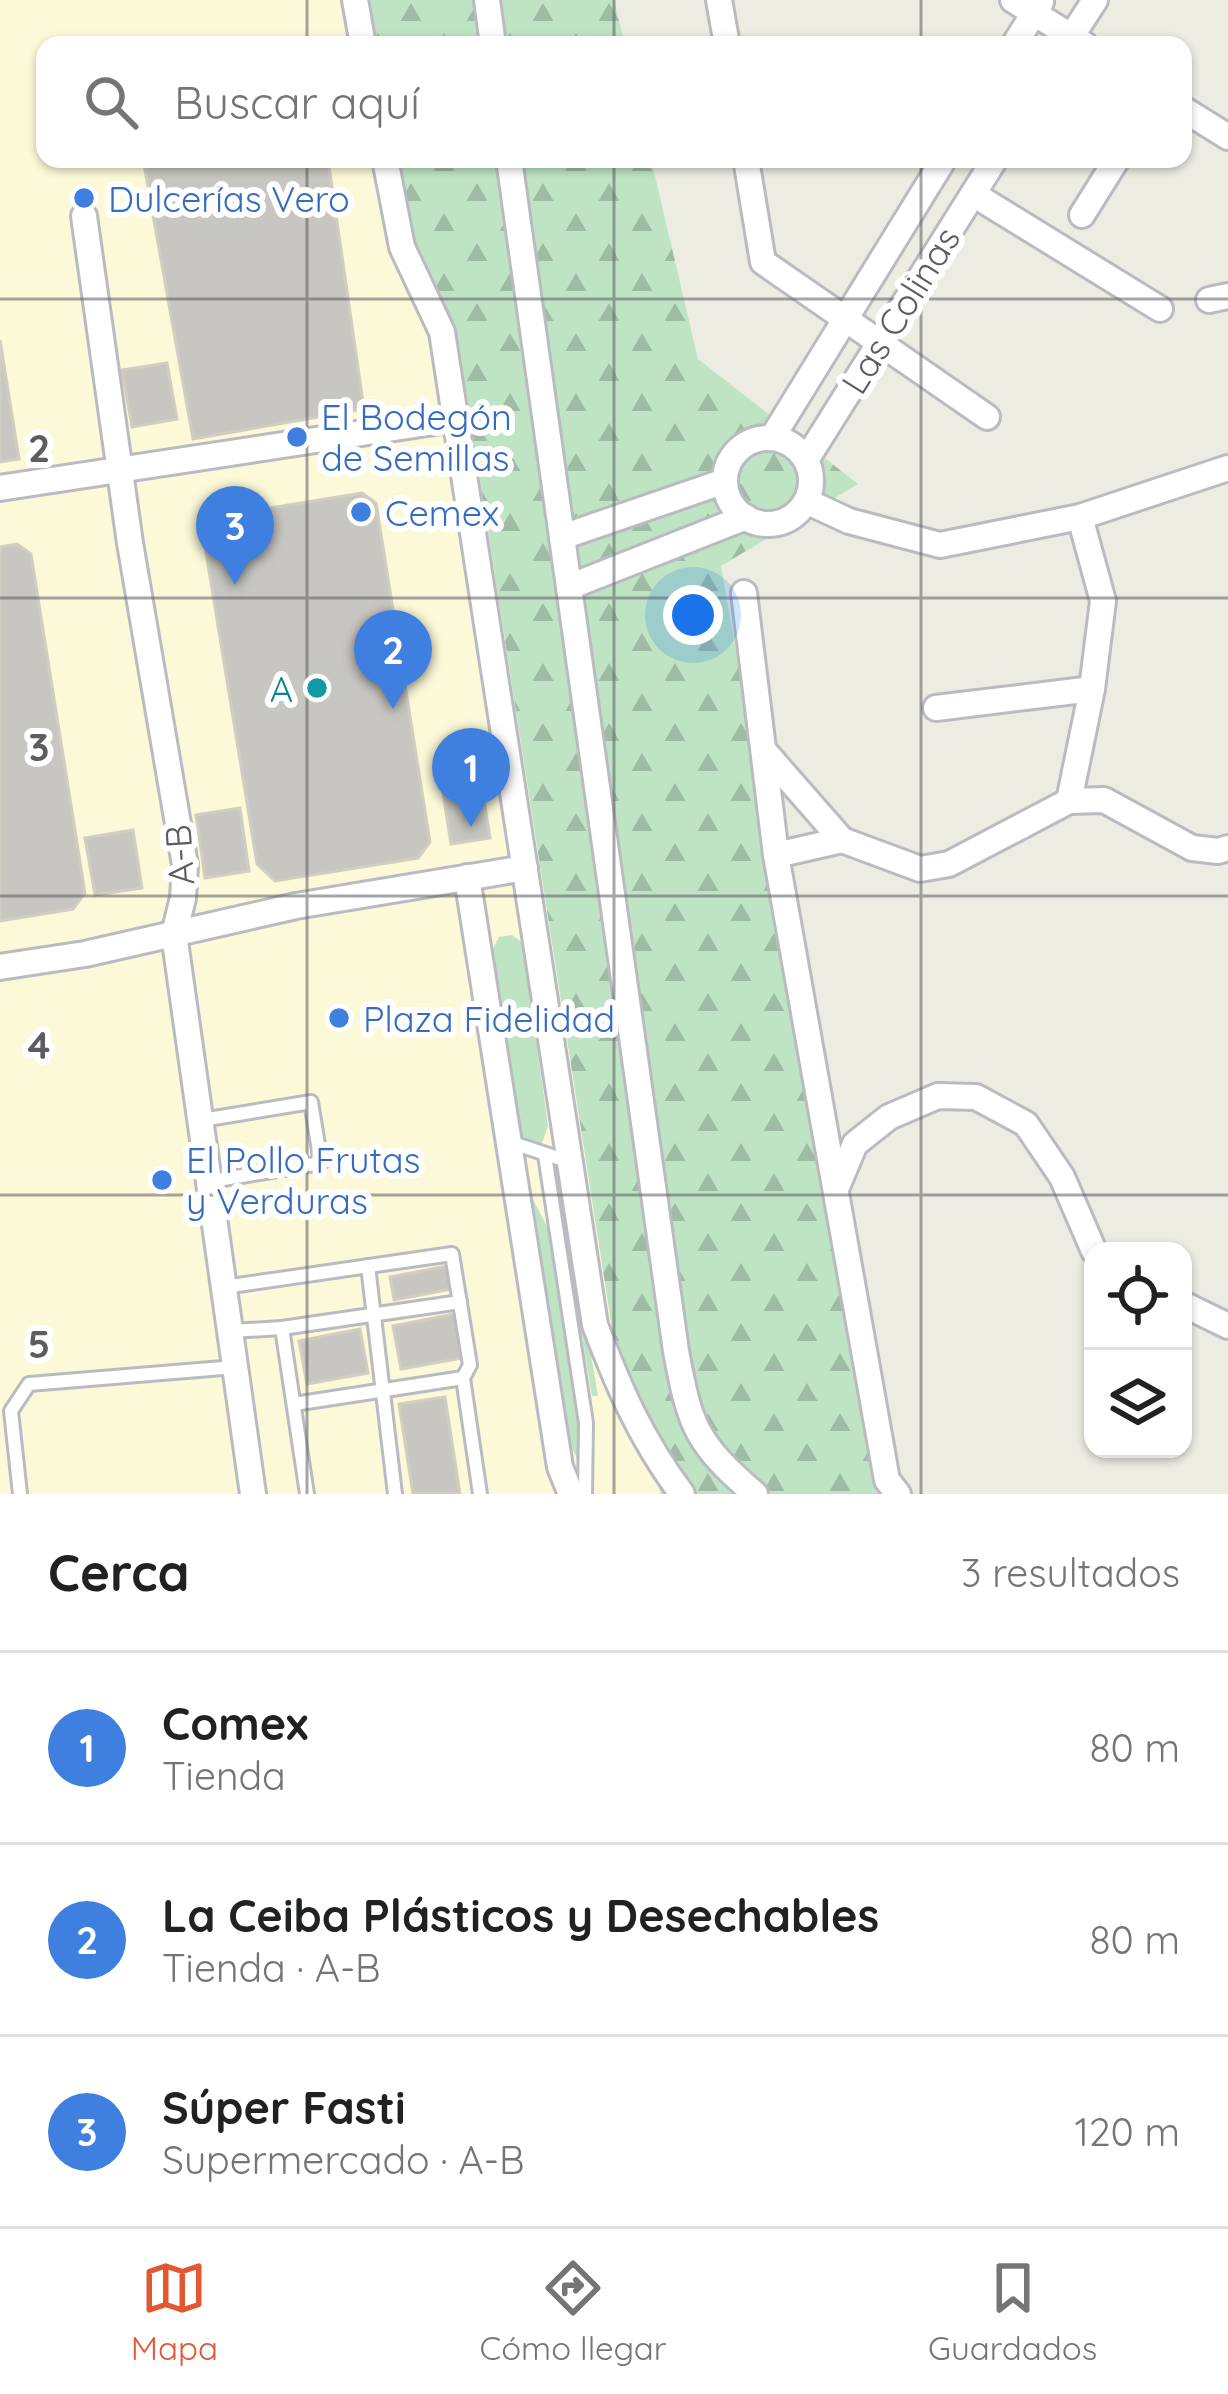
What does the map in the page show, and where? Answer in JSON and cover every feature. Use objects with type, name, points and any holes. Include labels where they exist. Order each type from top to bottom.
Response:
[{"type":"street","points":[[355,0],[361,36]]},
{"type":"street","points":[[487,0],[492,36]]},
{"type":"street","points":[[719,0],[725,36]]},
{"type":"street","points":[[1077,36],[1095,0]]},
{"type":"street","points":[[1018,36],[1030,4],[1067,36]]},
{"type":"street","points":[[1192,115],[1228,137]]},
{"type":"street","points":[[388,168],[403,247],[442,332],[526,868],[558,1159],[595,1325],[626,1406],[682,1494]]},
{"type":"street","points":[[510,168],[687,1410],[712,1456],[755,1494]]},
{"type":"street","points":[[747,168],[763,262],[988,417]]},
{"type":"street","name":"Las Colinas","points":[[772,438],[931,168]]},
{"type":"street","name":"Las Colinas","points":[[806,460],[989,168]]},
{"type":"street","points":[[1082,215],[1111,168]]},
{"type":"street","points":[[973,194],[1160,309]]},
{"type":"street","name":"A-B","points":[[84,216],[185,865],[174,934],[254,1494]]},
{"type":"street","points":[[0,488],[454,419]]},
{"type":"street","points":[[772,438],[785,441],[806,460],[811,488],[806,501],[786,520],[772,524],[746,517],[735,508],[725,481],[734,454],[745,445],[772,438]]},
{"type":"street","points":[[806,501],[849,521],[940,544],[1080,517],[1228,468]]},
{"type":"street","points":[[562,537],[725,481]]},
{"type":"street","points":[[569,587],[746,517]]},
{"type":"street","points":[[1069,801],[1092,689],[1103,601],[1080,517]]},
{"type":"street","points":[[744,593],[776,855],[887,1480],[898,1494]]},
{"type":"street","points":[[936,708],[1092,689]]},
{"type":"street","points":[[764,750],[842,840],[920,869],[949,864],[1069,801],[1104,800],[1192,848],[1228,848]]},
{"type":"street","points":[[776,855],[842,840]]},
{"type":"street","points":[[0,967],[85,954],[296,906],[526,868]]},
{"type":"street","points":[[467,877],[560,1466],[572,1494]]},
{"type":"street","points":[[835,1191],[855,1144],[890,1117],[938,1096],[976,1097],[1026,1124],[1062,1178],[1090,1242]]},
{"type":"street","points":[[1192,1308],[1226,1321]]},
{"type":"lane","points":[[202,1120],[311,1102],[321,1163],[211,1181]]},
{"type":"lane","points":[[506,1140],[558,1159],[586,1423],[585,1494]]},
{"type":"lane","points":[[224,1287],[452,1253],[470,1365],[463,1378],[480,1494]]},
{"type":"lane","points":[[368,1266],[395,1494]]},
{"type":"lane","points":[[231,1331],[460,1302]]},
{"type":"lane","points":[[283,1328],[307,1494]]},
{"type":"lane","points":[[20,1494],[11,1411],[29,1384],[236,1367]]},
{"type":"lane","points":[[294,1404],[463,1378]]},
{"type":"shaded area","points":[[0,0],[367,0],[373,36],[36,36],[36,168],[391,168],[402,242],[466,390],[616,1354],[661,1494],[0,1494]]},
{"type":"green space","points":[[367,0],[614,0],[623,36],[373,36]]},
{"type":"green space","points":[[391,168],[653,168],[698,359],[858,484],[721,566],[885,1494],[661,1494],[616,1354],[466,390],[402,242]]},
{"type":"green space","points":[[512,935],[523,943],[548,1126],[539,1152],[518,1132],[493,949],[499,937]]},
{"type":"green space","points":[[525,1184],[550,1232],[587,1480],[570,1444]]},
{"type":"green space","points":[[573,1252],[598,1396],[592,1396],[569,1262]]},
{"type":"building","points":[[145,168],[329,168],[364,409],[193,439]]},
{"type":"building","points":[[0,340],[19,459],[0,462]]},
{"type":"building","points":[[167,363],[177,419],[132,427],[122,370]]},
{"type":"building","name":"A","points":[[362,493],[376,503],[430,842],[418,858],[275,881],[257,864],[203,534],[215,517]]},
{"type":"building","points":[[17,544],[31,554],[85,893],[73,909],[0,921],[0,547]]},
{"type":"building","points":[[480,775],[490,838],[451,844],[441,780]]},
{"type":"building","points":[[240,808],[249,871],[205,878],[196,815]]},
{"type":"building","points":[[133,830],[142,888],[95,895],[85,838]]},
{"type":"building","points":[[447,1266],[451,1289],[394,1300],[390,1277]]},
{"type":"building","points":[[454,1314],[462,1358],[401,1369],[393,1326]]},
{"type":"building","points":[[360,1329],[368,1373],[307,1384],[299,1341]]},
{"type":"building","points":[[445,1397],[460,1494],[413,1494],[399,1404]]},
{"type":"place","name":"Dulcerías Vero","points":[[84,198]]},
{"type":"place","name":"El Bodegón de Semillas","points":[[297,437]]},
{"type":"place","name":"Cemex","points":[[361,512]]},
{"type":"place","name":"Súper Fasti","points":[[235,585]]},
{"type":"place","name":"A","points":[[317,688]]},
{"type":"place","name":"La Ceiba Plásticos y Desechables","points":[[393,709]]},
{"type":"place","name":"Comex","points":[[471,827]]},
{"type":"place","name":"Plaza Fidelidad","points":[[339,1018]]},
{"type":"place","name":"El Pollo Frutas y Verduras","points":[[162,1180]]}]
